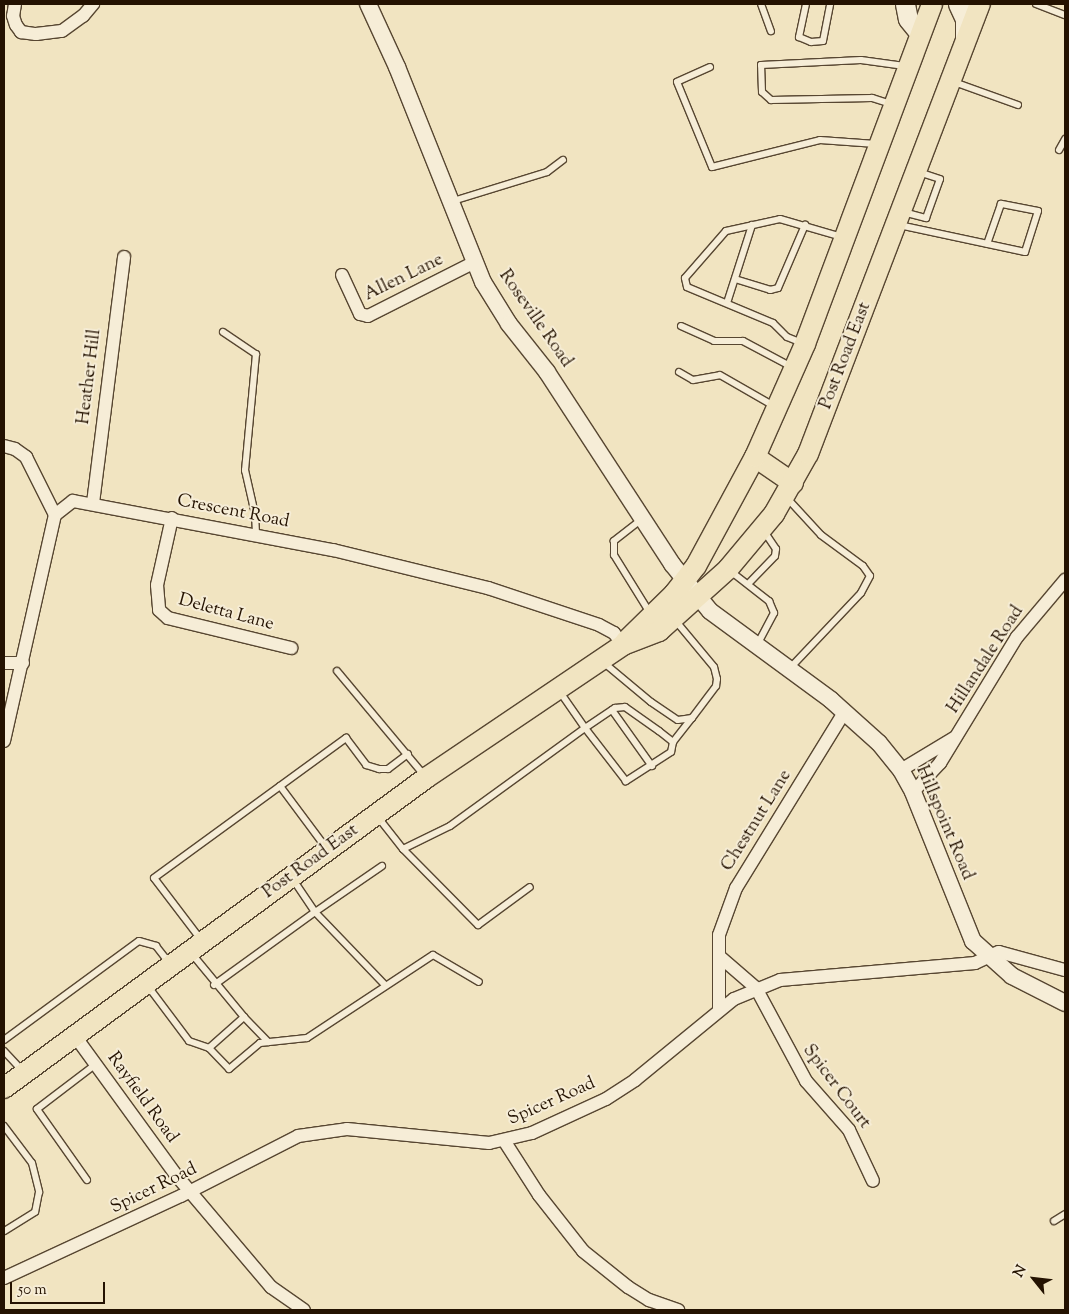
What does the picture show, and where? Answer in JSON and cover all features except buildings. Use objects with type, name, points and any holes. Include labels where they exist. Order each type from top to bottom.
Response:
[{"type":"main road","points":[[904,4],[908,19],[920,34]]},
{"type":"main road","name":"Post Road East","points":[[623,645],[650,614],[685,582],[718,529],[755,457],[796,368],[932,4]]},
{"type":"main road","points":[[958,4],[965,19],[965,44]]},
{"type":"main road","name":"Post Road East","points":[[4,1088],[426,778],[600,659],[623,645],[659,631],[699,598],[728,569],[762,530],[789,490],[816,434],[900,218],[980,4]]},
{"type":"main road","points":[[755,457],[789,490]]},
{"type":"street","points":[[15,4],[12,16],[20,32],[36,34],[62,31],[83,16],[93,4]]},
{"type":"street","name":"Roseville Road","points":[[368,4],[493,301],[547,372],[685,582]]},
{"type":"street","name":"Heather Hill","points":[[93,502],[124,257]]},
{"type":"street","name":"Allen Lane","points":[[342,275],[360,314],[368,316],[475,262]]},
{"type":"street","points":[[4,446],[15,449],[26,457],[55,515],[4,741]]},
{"type":"street","name":"Crescent Road","points":[[55,515],[73,501],[93,502],[333,550],[488,588],[604,627],[623,645]]},
{"type":"street","name":"Deletta Lane","points":[[172,518],[157,585],[159,610],[168,618],[291,648]]},
{"type":"street","name":"Hillandale Road","points":[[913,792],[929,778],[1017,637],[1065,580]]},
{"type":"street","name":"Hillspoint Road","points":[[685,582],[699,598],[756,646],[845,712],[879,743],[901,770],[913,792],[964,926],[973,941],[1012,976],[1065,1003]]},
{"type":"street","points":[[4,663],[23,663]]},
{"type":"street","name":"Chestnut Lane","points":[[718,1010],[719,935],[736,888],[845,712]]},
{"type":"street","name":"Hillandale Road","points":[[901,770],[956,737]]},
{"type":"street","name":"Spicer Road","points":[[4,1278],[191,1191],[283,1141],[316,1132],[358,1130],[464,1142],[504,1142],[549,1127],[606,1099],[635,1080],[718,1010],[756,988],[780,980],[975,963],[999,952],[1065,970]]},
{"type":"street","points":[[719,956],[756,988]]},
{"type":"street","name":"Spicer Court","points":[[756,988],[806,1081],[849,1130],[873,1181]]},
{"type":"street","name":"Rayfield Road","points":[[76,1036],[191,1191],[271,1287],[304,1310]]},
{"type":"street","points":[[504,1142],[539,1195],[583,1251],[628,1287],[649,1300],[678,1310]]},
{"type":"lane","points":[[761,4],[771,31]]},
{"type":"lane","points":[[806,4],[799,37],[811,42],[823,41],[830,4]]},
{"type":"lane","points":[[1036,4],[1065,15]]},
{"type":"lane","points":[[894,105],[872,98],[770,100],[762,92],[761,66],[861,60],[909,66]]},
{"type":"lane","points":[[710,67],[677,82],[712,167],[820,140],[880,144]]},
{"type":"lane","points":[[951,82],[1018,105]]},
{"type":"lane","points":[[1060,150],[1065,138]]},
{"type":"lane","points":[[451,201],[547,172],[563,160]]},
{"type":"lane","points":[[900,218],[987,244],[1025,252],[1038,211],[1001,204],[987,244]]},
{"type":"lane","points":[[805,344],[787,337],[773,323],[687,286],[685,278],[726,231],[780,219],[845,238]]},
{"type":"lane","points":[[727,304],[752,225]]},
{"type":"lane","points":[[735,279],[770,290],[778,288],[805,226]]},
{"type":"lane","points":[[681,326],[714,341],[743,341],[796,368]]},
{"type":"lane","points":[[223,332],[256,354],[245,470],[255,514],[256,534]]},
{"type":"lane","points":[[679,372],[693,380],[720,376],[778,408]]},
{"type":"lane","points":[[789,490],[821,535],[863,566],[870,576],[861,593],[789,669]]},
{"type":"lane","points":[[643,519],[620,533],[614,541],[614,555],[650,614]]},
{"type":"lane","points":[[749,582],[775,556],[776,549],[762,530]]},
{"type":"lane","points":[[728,569],[749,582],[769,601],[774,614],[756,646]]},
{"type":"lane","points":[[558,688],[585,728],[626,781],[652,766],[671,752],[673,742],[716,686],[717,679],[714,667],[674,620]]},
{"type":"lane","points":[[600,659],[671,716],[678,720],[692,718]]},
{"type":"lane","points":[[337,671],[408,754],[426,778]]},
{"type":"lane","points":[[403,849],[450,826],[612,710],[625,707],[673,742]]},
{"type":"lane","points":[[612,710],[652,766]]},
{"type":"lane","points":[[268,1042],[214,984],[196,946],[154,878],[346,738],[366,765],[379,769],[388,769],[408,754]]},
{"type":"lane","points":[[280,786],[328,850]]},
{"type":"lane","points":[[376,815],[403,849],[478,926],[530,887]]},
{"type":"lane","points":[[214,984],[382,866]]},
{"type":"lane","points":[[291,876],[315,912],[385,985]]},
{"type":"lane","points":[[4,1040],[139,941],[156,946],[171,965]]},
{"type":"lane","points":[[146,984],[189,1041],[209,1048],[229,1069],[260,1043],[307,1038],[320,1031],[385,985],[433,955],[479,982]]},
{"type":"lane","points":[[209,1048],[244,1017]]},
{"type":"lane","points":[[4,1051],[25,1072]]},
{"type":"lane","points":[[87,1180],[37,1109],[96,1064]]},
{"type":"lane","points":[[4,1126],[32,1163],[39,1192],[35,1212],[4,1231]]},
{"type":"lane","points":[[1054,1221],[1065,1214]]}]
